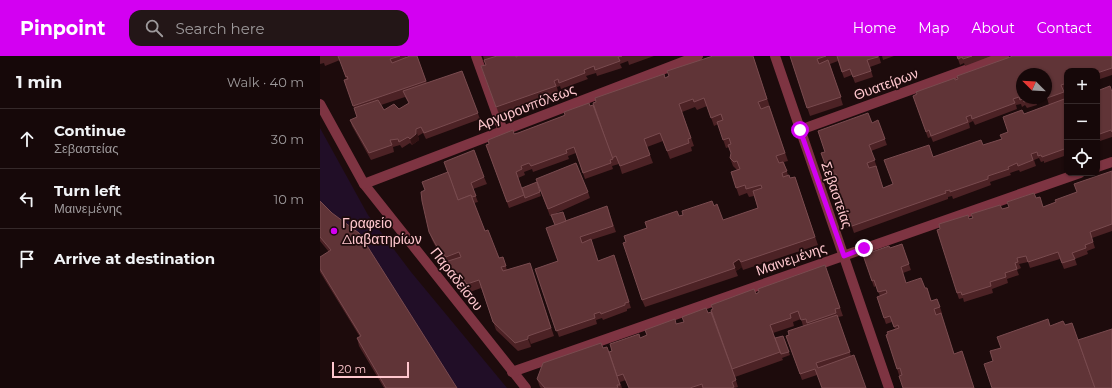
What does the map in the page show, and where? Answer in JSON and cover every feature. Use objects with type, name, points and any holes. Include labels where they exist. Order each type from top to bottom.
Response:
[{"type":"street","points":[[476,56],[503,131]]},
{"type":"street","name":"Αργυρουπόλεως","points":[[364,184],[698,56]]},
{"type":"street","name":"Σεβαστείας","points":[[775,56],[889,388]]},
{"type":"street","name":"Θυατείρων","points":[[800,130],[1004,56]]},
{"type":"street","name":"Παραδείσου","points":[[320,104],[364,184],[526,388]]},
{"type":"street","points":[[1100,166],[1112,162]]},
{"type":"street","name":"Μαινεμένης","points":[[512,372],[1071,176]]},
{"type":"shaded area","points":[[320,128],[368,215],[411,272],[507,388],[455,388],[320,207]]},
{"type":"building","points":[[338,56],[400,56],[390,59],[392,63],[410,56],[417,56],[426,81],[353,106],[344,80],[348,79]]},
{"type":"building","points":[[497,56],[622,56],[618,57],[620,61],[595,70],[594,66],[584,70],[585,73],[559,83],[558,79],[554,81],[556,86],[496,107],[481,66],[486,65],[484,60]]},
{"type":"building","points":[[713,56],[753,56],[767,99],[758,102],[761,109],[769,106],[785,153],[776,156],[779,163],[783,162],[787,171],[782,173],[783,177],[789,175],[790,178],[795,177],[815,237],[741,262],[739,259],[733,263],[735,268],[642,300],[623,243],[626,242],[624,236],[647,228],[645,222],[677,211],[679,216],[683,215],[682,211],[712,201],[714,206],[717,204],[723,220],[758,208],[753,191],[762,188],[761,185],[746,189],[745,185],[736,188],[731,172],[740,169],[737,161],[734,162],[730,158],[731,153],[728,145],[731,144],[729,138],[723,140],[717,122],[723,120],[721,114],[711,118],[704,98],[694,102],[693,99],[679,104],[691,138],[688,139],[689,143],[667,151],[660,133],[644,139],[650,155],[620,166],[616,156],[612,158],[593,103],[596,102],[595,98],[664,74],[665,78],[669,76],[667,71]]},
{"type":"building","points":[[790,56],[826,56],[817,59],[819,64],[828,60],[841,97],[807,108]]},
{"type":"building","points":[[837,56],[878,57],[867,60],[871,71],[853,77],[850,69],[842,72]]},
{"type":"building","points":[[957,56],[972,56],[958,59]]},
{"type":"building","points":[[1013,56],[1112,56],[1112,68],[1100,72],[1100,68],[1064,68],[1064,84],[1061,85],[1064,92],[1052,96],[1052,68],[1016,68],[1016,98],[1013,99],[1015,103],[972,119],[971,115],[966,117],[968,122],[931,136],[929,130],[926,132],[913,96],[917,94],[916,92],[955,78],[955,80],[958,79],[957,76]]},
{"type":"building","points":[[462,71],[478,113],[424,133],[421,127],[416,129],[416,134],[410,139],[408,137],[399,142],[398,139],[390,140],[392,145],[369,153],[350,120],[357,117],[354,108],[378,100],[384,110],[394,104],[399,109],[409,103],[403,91]]},
{"type":"building","points":[[1110,86],[1112,92],[1112,132],[1111,130],[1100,134],[1100,104],[1100,90]]},
{"type":"building","points":[[1064,99],[1064,149],[1042,157],[1041,155],[1038,156],[1037,152],[1031,154],[1033,160],[1018,166],[1017,163],[1008,167],[1009,169],[988,176],[988,179],[950,192],[950,190],[945,191],[946,193],[852,226],[850,221],[845,222],[831,181],[838,179],[836,174],[833,175],[832,171],[828,172],[821,153],[825,152],[818,131],[868,113],[872,123],[878,120],[885,139],[869,145],[875,160],[867,163],[869,168],[876,166],[883,188],[893,184],[884,160],[929,145],[933,157],[981,140],[983,145],[1002,139],[1000,135],[1008,132],[1003,117],[1022,110],[1024,114]]},
{"type":"building","points":[[589,103],[590,106],[593,105],[613,159],[610,160],[611,163],[583,173],[574,147],[566,150],[567,153],[531,166],[529,163],[521,166],[522,169],[516,172],[524,195],[507,202],[486,145],[489,144],[488,140],[513,130],[514,134],[518,133],[563,116],[565,115],[564,112]]},
{"type":"building","points":[[474,150],[484,177],[471,183],[476,196],[472,197],[471,195],[458,200],[444,162]]},
{"type":"building","points":[[576,163],[588,192],[548,209],[536,179]]},
{"type":"building","points":[[1112,171],[1112,224],[1090,232],[1093,242],[1085,245],[1086,248],[1072,253],[1075,259],[1062,263],[1058,252],[1028,262],[1026,256],[1017,258],[1018,262],[1015,263],[1017,269],[1005,273],[1006,277],[990,282],[991,286],[962,295],[961,292],[957,293],[937,230],[940,229],[939,224],[968,215],[969,219],[973,218],[971,214],[1000,205],[1002,209],[1006,208],[1009,207],[1007,202],[1034,193],[1036,198],[1040,197],[1043,207],[1056,202],[1055,200],[1077,192],[1074,184]]},
{"type":"building","points":[[448,172],[458,200],[471,195],[485,231],[488,230],[499,258],[503,257],[506,266],[501,267],[503,271],[530,263],[551,328],[528,336],[528,339],[515,343],[493,322],[479,280],[467,284],[460,275],[454,277],[445,262],[461,257],[459,252],[446,257],[436,245],[429,232],[421,192],[425,190],[422,182]]},
{"type":"building","points":[[537,182],[540,192],[525,198],[522,188]]},
{"type":"building","points":[[320,201],[332,213],[359,233],[457,388],[386,388],[357,338],[361,336],[320,269],[320,257],[331,250],[320,237]]},
{"type":"building","points":[[607,206],[613,226],[580,237],[582,243],[591,239],[598,261],[614,255],[629,302],[601,314],[600,312],[594,314],[595,318],[556,331],[535,269],[558,261],[546,228]]},
{"type":"building","points":[[563,212],[566,221],[555,225],[551,215]]},
{"type":"building","points":[[902,244],[909,264],[901,267],[906,283],[921,278],[925,288],[927,288],[931,301],[937,299],[940,307],[934,309],[936,315],[941,313],[954,354],[962,351],[974,388],[903,388],[899,376],[902,375],[900,368],[897,369],[886,335],[888,334],[887,332],[899,328],[898,325],[894,327],[890,316],[884,318],[877,297],[887,293],[886,290],[878,292],[874,280],[872,281],[863,255],[889,246],[890,248]]},
{"type":"building","points":[[825,265],[840,308],[835,309],[836,313],[807,323],[806,319],[801,320],[798,311],[790,314],[791,318],[770,325],[780,352],[732,369],[711,310],[713,309],[711,305],[754,289],[756,294],[759,292],[758,289]]},
{"type":"building","points":[[706,308],[708,313],[711,312],[736,380],[732,382],[734,387],[703,388],[702,384],[690,388],[629,388],[623,374],[617,376],[609,352],[612,351],[610,344],[639,334],[640,338],[647,335],[645,330],[675,319],[676,324],[684,322],[682,317]]},
{"type":"building","points":[[837,315],[850,352],[816,363],[818,368],[854,355],[866,388],[822,388],[815,369],[800,374],[786,336],[789,335],[788,331]]},
{"type":"building","points":[[1048,319],[1050,326],[1063,321],[1065,325],[1072,323],[1095,388],[992,388],[984,364],[993,361],[990,351],[1001,348],[997,337]]},
{"type":"building","points":[[1112,329],[1112,388],[1095,388],[1078,340]]},
{"type":"building","points":[[783,336],[789,352],[781,354],[775,338]]},
{"type":"building","points":[[601,343],[603,348],[607,347],[620,385],[617,385],[618,388],[545,388],[537,379],[543,363]]},
{"type":"place","name":"Γραφείο Διαβατηρίων","points":[[334,231]]},
{"type":"route","points":[[800,130],[844,256],[864,248]]}]
